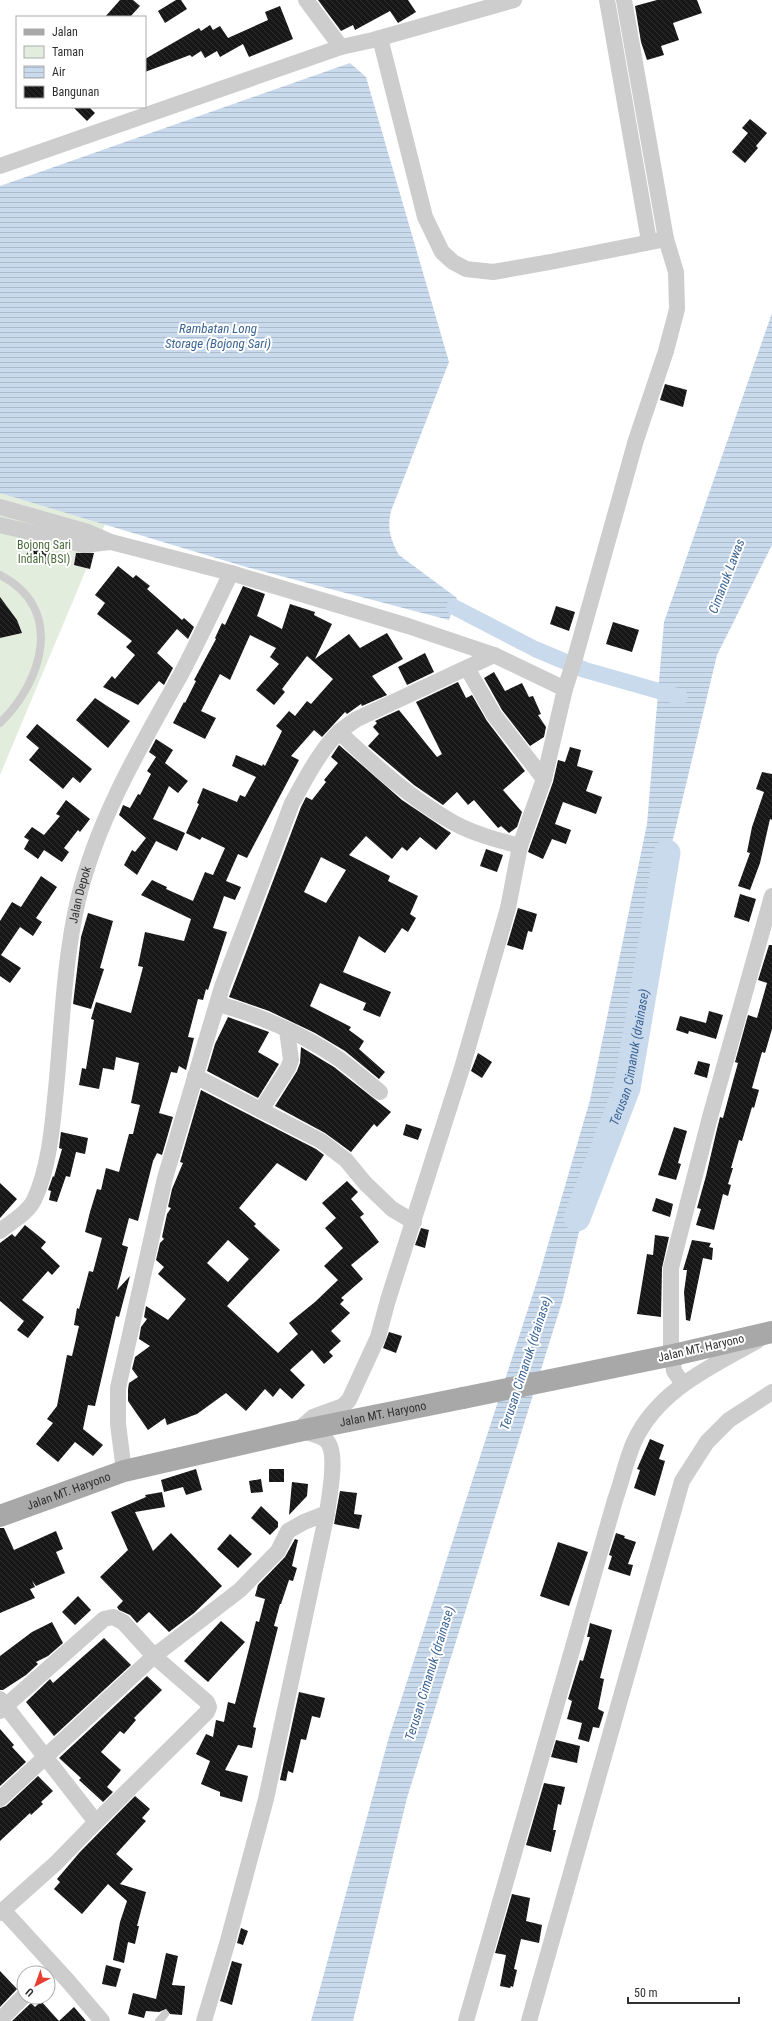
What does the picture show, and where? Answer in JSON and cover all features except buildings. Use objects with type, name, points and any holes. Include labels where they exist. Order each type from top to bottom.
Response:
[{"type":"main road","name":"Jalan MT. Haryono","points":[[0,1516],[124,1471],[299,1431],[678,1354],[772,1332]]},
{"type":"street","points":[[306,0],[342,46]]},
{"type":"street","points":[[0,166],[342,46],[377,39],[514,0]]},
{"type":"street","points":[[607,0],[649,241]]},
{"type":"street","points":[[204,2021],[227,1944],[266,1799],[327,1513],[333,1459],[330,1447],[326,1440],[299,1431],[313,1417],[343,1406],[349,1400],[378,1337],[508,908],[520,846],[544,779],[572,664],[636,440],[666,351],[677,309],[676,272],[666,239],[624,0]]},
{"type":"street","points":[[0,177],[356,51],[377,39]]},
{"type":"street","points":[[377,39],[424,217],[442,252],[453,262],[466,269],[493,272],[550,262],[649,241],[666,239]]},
{"type":"street","points":[[0,507],[88,532],[111,542],[231,573],[408,626],[494,655],[565,689]]},
{"type":"street","points":[[0,525],[84,545],[111,542]]},
{"type":"street","name":"Jalan Depok","points":[[0,1231],[29,1208],[40,1184],[51,1138],[67,970],[78,900],[91,855],[108,814],[147,733],[194,647],[231,573]]},
{"type":"street","points":[[124,1471],[118,1424],[118,1388],[165,1178],[195,1076],[219,1004],[222,987],[251,907],[292,803],[316,762],[339,732],[357,719],[494,655]]},
{"type":"street","points":[[467,668],[494,715],[544,779]]},
{"type":"street","points":[[339,732],[382,772],[431,809],[455,824],[486,836],[520,846]]},
{"type":"street","points":[[683,1384],[674,1371],[671,1350],[671,1268],[710,1118],[772,896]]},
{"type":"street","points":[[219,1004],[236,1009],[287,1030],[339,1059],[380,1092]]},
{"type":"street","points":[[261,1110],[288,1068],[291,1060],[287,1030]]},
{"type":"street","points":[[195,1076],[321,1141],[340,1154],[365,1183],[392,1209],[414,1222]]},
{"type":"street","points":[[466,2021],[615,1500],[634,1442],[647,1419],[660,1403],[683,1384],[712,1365],[772,1332]]},
{"type":"street","points":[[529,2021],[682,1481],[707,1442],[729,1420],[772,1392]]},
{"type":"street","points":[[0,1798],[154,1656],[240,1590],[278,1551],[288,1531],[304,1522],[327,1513]]},
{"type":"street","points":[[48,1965],[2,1912],[55,1864],[207,1712],[209,1707],[207,1702],[154,1656],[123,1622],[118,1618],[108,1617],[2,1705],[84,1804],[96,1822]]},
{"type":"street","points":[[56,1974],[102,2021]]},
{"type":"street","points":[[0,2020],[16,2004]]},
{"type":"lane","points":[[0,575],[8,579],[30,602],[42,630],[42,647],[33,676],[24,692],[0,723]]},
{"type":"lane","points":[[159,2021],[165,2014]]},
{"type":"green space","name":"Bojong Sari Indah (BSI)","points":[[0,490],[106,522],[0,775]]},
{"type":"water","name":"Rambatan Long Storage (Bojong Sari)","points":[[350,63],[366,77],[449,362],[391,511],[389,528],[391,539],[399,555],[457,598],[449,620],[246,567],[0,493],[0,186]]},
{"type":"water","name":"Cimanuk Lawas","points":[[772,313],[772,545],[717,655],[563,1299],[407,1798],[353,2021],[311,2021],[389,1737],[540,1272],[590,1100],[647,824],[664,622]]},
{"type":"waterway","points":[[454,607],[535,649],[585,670],[680,697]]},
{"type":"waterway","name":"Terusan Cimanuk (drainase)","points":[[577,1218],[627,1088],[667,853]]}]
